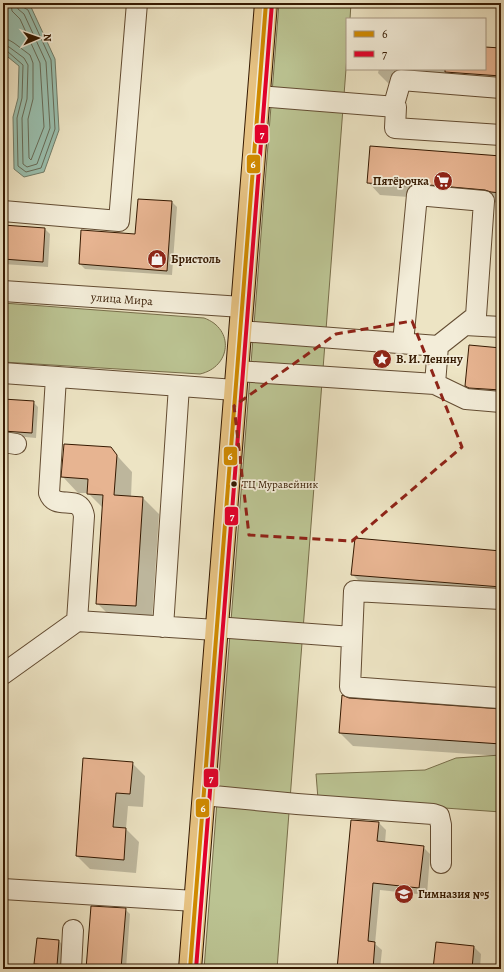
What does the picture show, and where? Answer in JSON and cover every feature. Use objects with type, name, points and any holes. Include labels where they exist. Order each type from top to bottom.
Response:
[{"type":"main road","points":[[190,969],[266,3]]},
{"type":"street","points":[[3,211],[119,221],[137,3]]},
{"type":"street","points":[[395,101],[401,80],[501,88]]},
{"type":"street","points":[[258,96],[396,107],[395,128],[501,135]]},
{"type":"street","points":[[240,331],[438,346],[476,316],[484,201],[417,195],[403,343]]},
{"type":"street","name":"улица Мира","points":[[3,291],[242,307]]},
{"type":"street","points":[[465,325],[501,327]]},
{"type":"street","points":[[435,384],[438,346]]},
{"type":"street","points":[[3,373],[179,386],[236,380],[435,384],[466,399],[501,402]]},
{"type":"street","points":[[56,377],[49,493],[53,500],[57,502],[75,503],[83,511],[77,621]]},
{"type":"street","points":[[163,627],[179,386]]},
{"type":"street","points":[[499,698],[350,687],[354,591],[501,599]]},
{"type":"street","points":[[3,674],[77,621],[352,637]]},
{"type":"street","points":[[203,795],[297,804],[433,814],[439,816],[441,825],[441,863]]},
{"type":"street","points":[[3,888],[195,902]]},
{"type":"street","points":[[71,969],[73,930]]},
{"type":"highlighted area","points":[[412,321],[462,447],[352,541],[249,535],[234,406],[336,334]]},
{"type":"shaded area","points":[[279,3],[351,3],[350,18],[346,18],[346,69],[277,969],[204,969]]},
{"type":"shaded area","points":[[3,303],[204,318],[214,323],[221,330],[225,339],[225,348],[223,356],[218,364],[210,370],[200,374],[3,362]]},
{"type":"shaded area","points":[[501,755],[501,812],[318,799],[316,774],[425,770],[456,758]]},
{"type":"water","points":[[3,3],[21,3],[31,7],[55,59],[59,130],[44,172],[24,177],[14,169],[13,117],[18,98],[19,66],[3,53]]},
{"type":"building","points":[[486,47],[501,48],[501,76],[445,72],[445,70],[486,70]]},
{"type":"building","points":[[370,146],[501,156],[501,193],[485,190],[418,184],[410,186],[367,183]]},
{"type":"building","points":[[138,199],[172,201],[167,271],[79,264],[81,230],[135,234]]},
{"type":"building","points":[[3,225],[45,228],[43,262],[3,259]]},
{"type":"building","points":[[469,345],[501,348],[501,390],[469,388],[465,386]]},
{"type":"building","points":[[3,399],[34,401],[32,433],[3,431]]},
{"type":"building","points":[[64,444],[111,447],[117,455],[114,495],[143,497],[136,606],[96,604],[103,495],[87,494],[88,479],[61,477]]},
{"type":"building","points":[[355,538],[501,551],[501,587],[351,575]]},
{"type":"building","points":[[342,695],[349,698],[501,709],[501,744],[339,733]]},
{"type":"building","points":[[83,758],[133,762],[130,794],[116,793],[113,827],[126,828],[124,860],[76,856]]},
{"type":"building","points":[[351,820],[379,822],[377,841],[424,846],[419,888],[373,883],[368,941],[375,942],[373,969],[337,969]]},
{"type":"building","points":[[91,906],[126,908],[121,969],[86,969]]},
{"type":"building","points":[[37,938],[59,940],[57,966],[34,964]]},
{"type":"building","points":[[436,942],[474,946],[472,969],[433,969]]},
{"type":"transit line","name":"6","points":[[190,969],[266,3]]},
{"type":"transit line","name":"7","points":[[196,969],[272,3]]},
{"type":"place","name":"Пятёрочка","points":[[443,181]]},
{"type":"place","name":"Бристоль","points":[[157,259]]},
{"type":"place","name":"В. И. Ленину","points":[[382,359]]},
{"type":"place","name":"ТЦ Муравейник","points":[[234,484]]},
{"type":"place","name":"Гимназия №5","points":[[404,894]]}]
